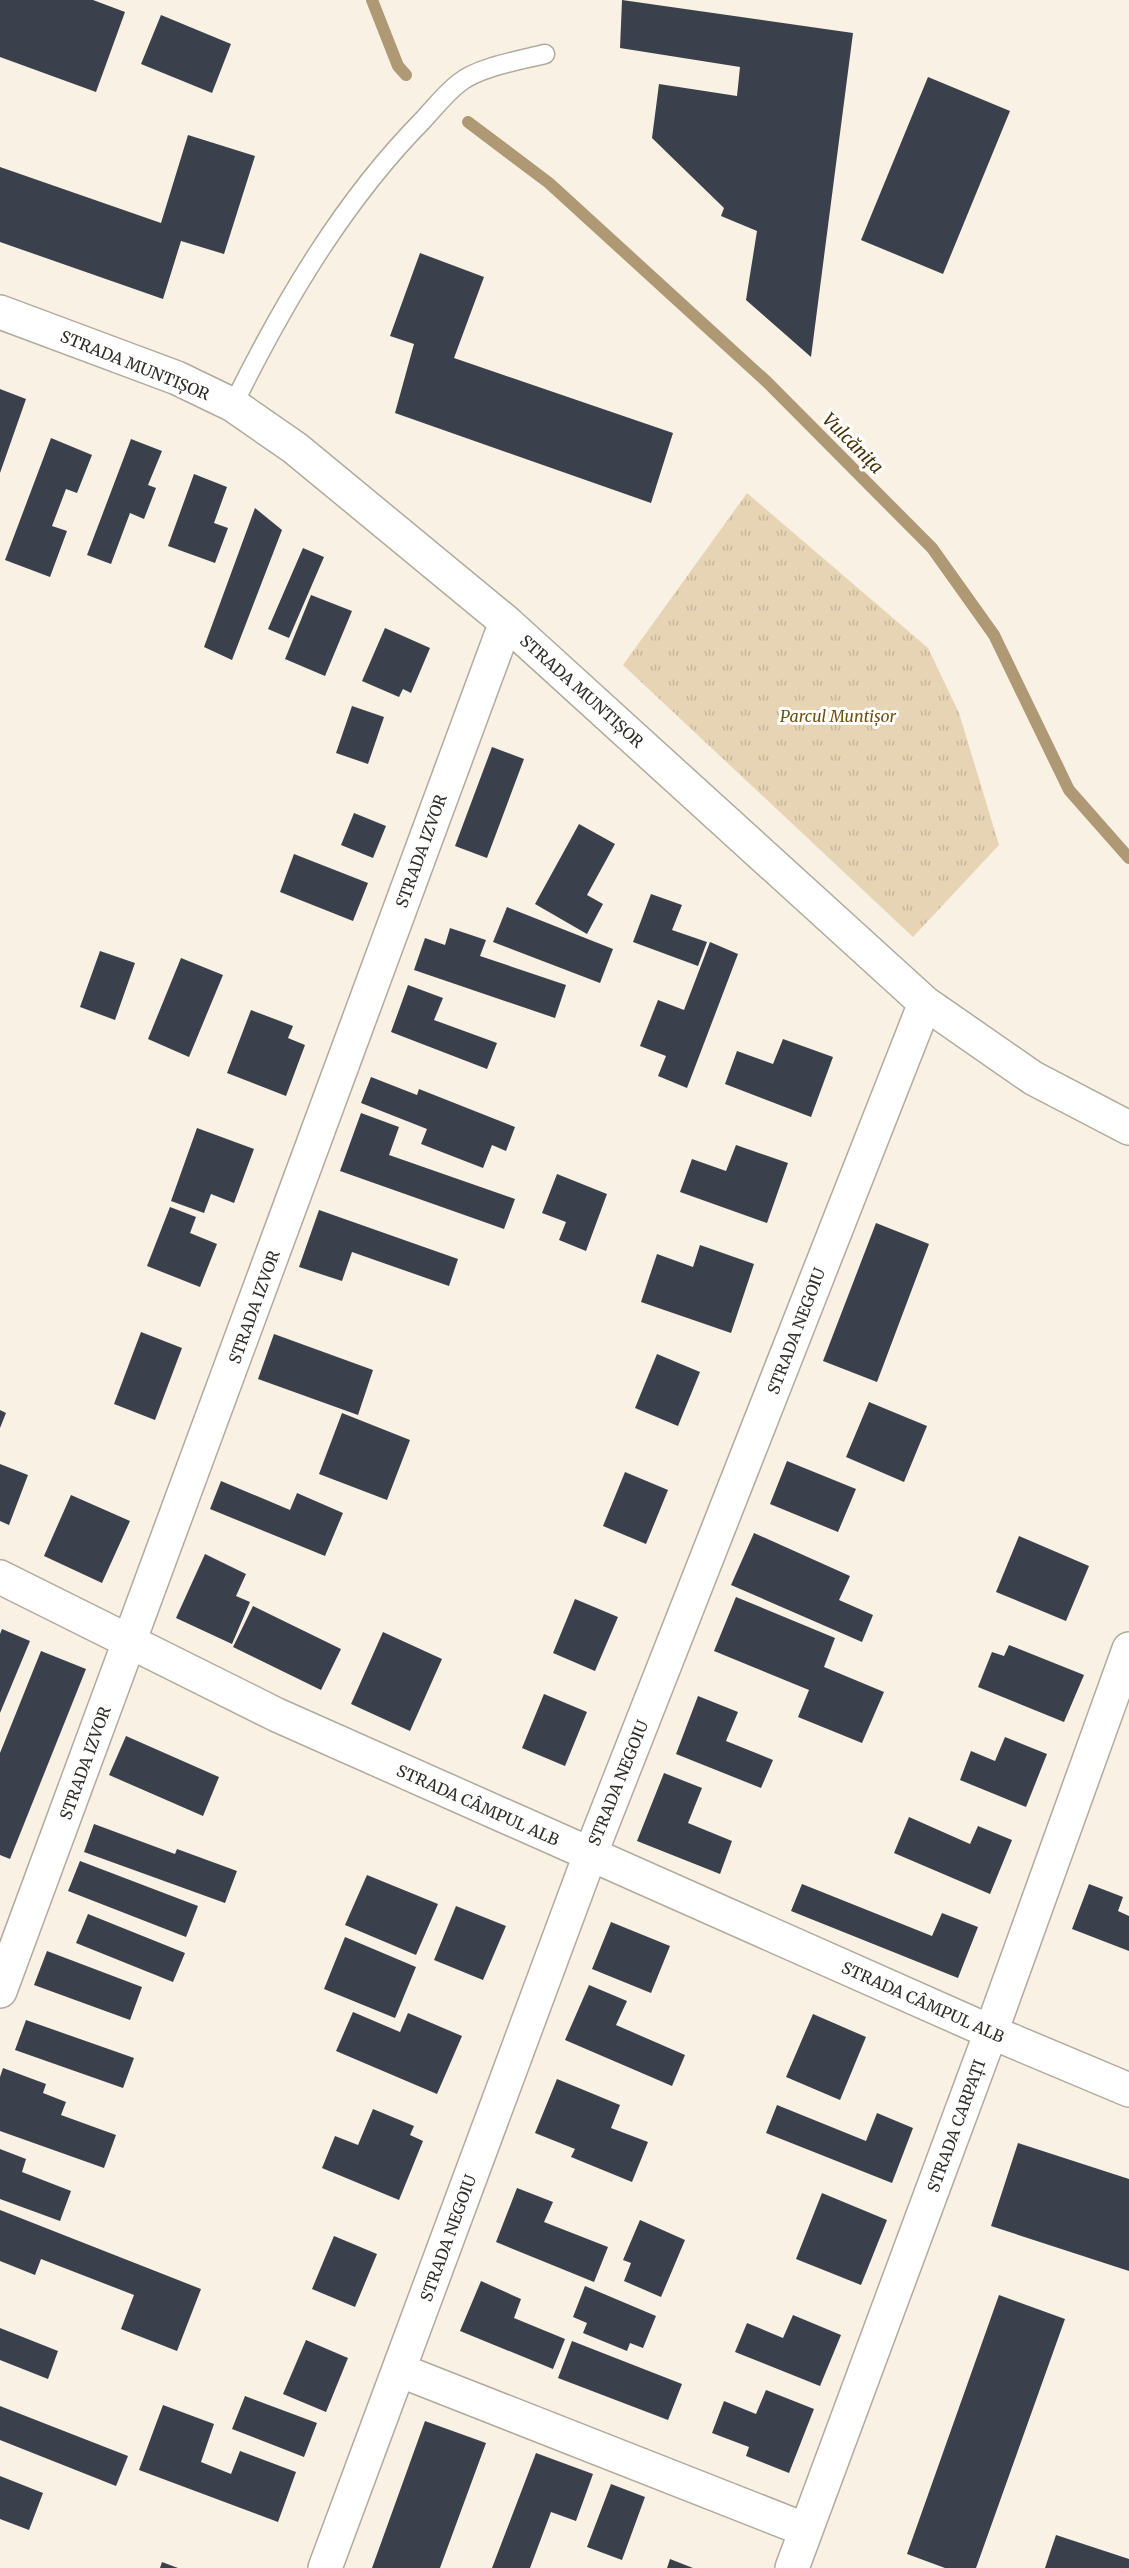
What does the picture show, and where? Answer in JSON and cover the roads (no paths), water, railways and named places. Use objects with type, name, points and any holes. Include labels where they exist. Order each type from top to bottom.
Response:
[{"type":"street","name":"STRADA MUNTIȘOR","points":[[0,312],[177,378],[233,405],[295,448],[506,622],[925,1003],[1033,1078],[1129,1128]]},
{"type":"street","name":"STRADA IZVOR","points":[[0,1992],[506,622]]},
{"type":"street","name":"STRADA NEGOIU","points":[[325,2568],[590,1855],[925,1003]]},
{"type":"street","name":"STRADA CÂMPUL ALB","points":[[0,1576],[277,1715],[991,2032],[1129,2090]]},
{"type":"street","name":"STRADA CARPAȚI","points":[[792,2568],[991,2032],[1129,1649]]},
{"type":"street","points":[[399,2370],[806,2530]]},
{"type":"lane","points":[[233,405],[285,305],[366,184],[409,134],[460,82],[492,68],[545,54]]},
{"type":"waterway","name":"Vulcănița","points":[[372,0],[398,66],[406,75]]},
{"type":"waterway","name":"Vulcănița","points":[[468,122],[549,183],[767,382],[932,548],[994,635],[1069,790],[1129,858]]},
{"type":"park label","name":"Parcul Muntișor","points":[[838,716]]}]
